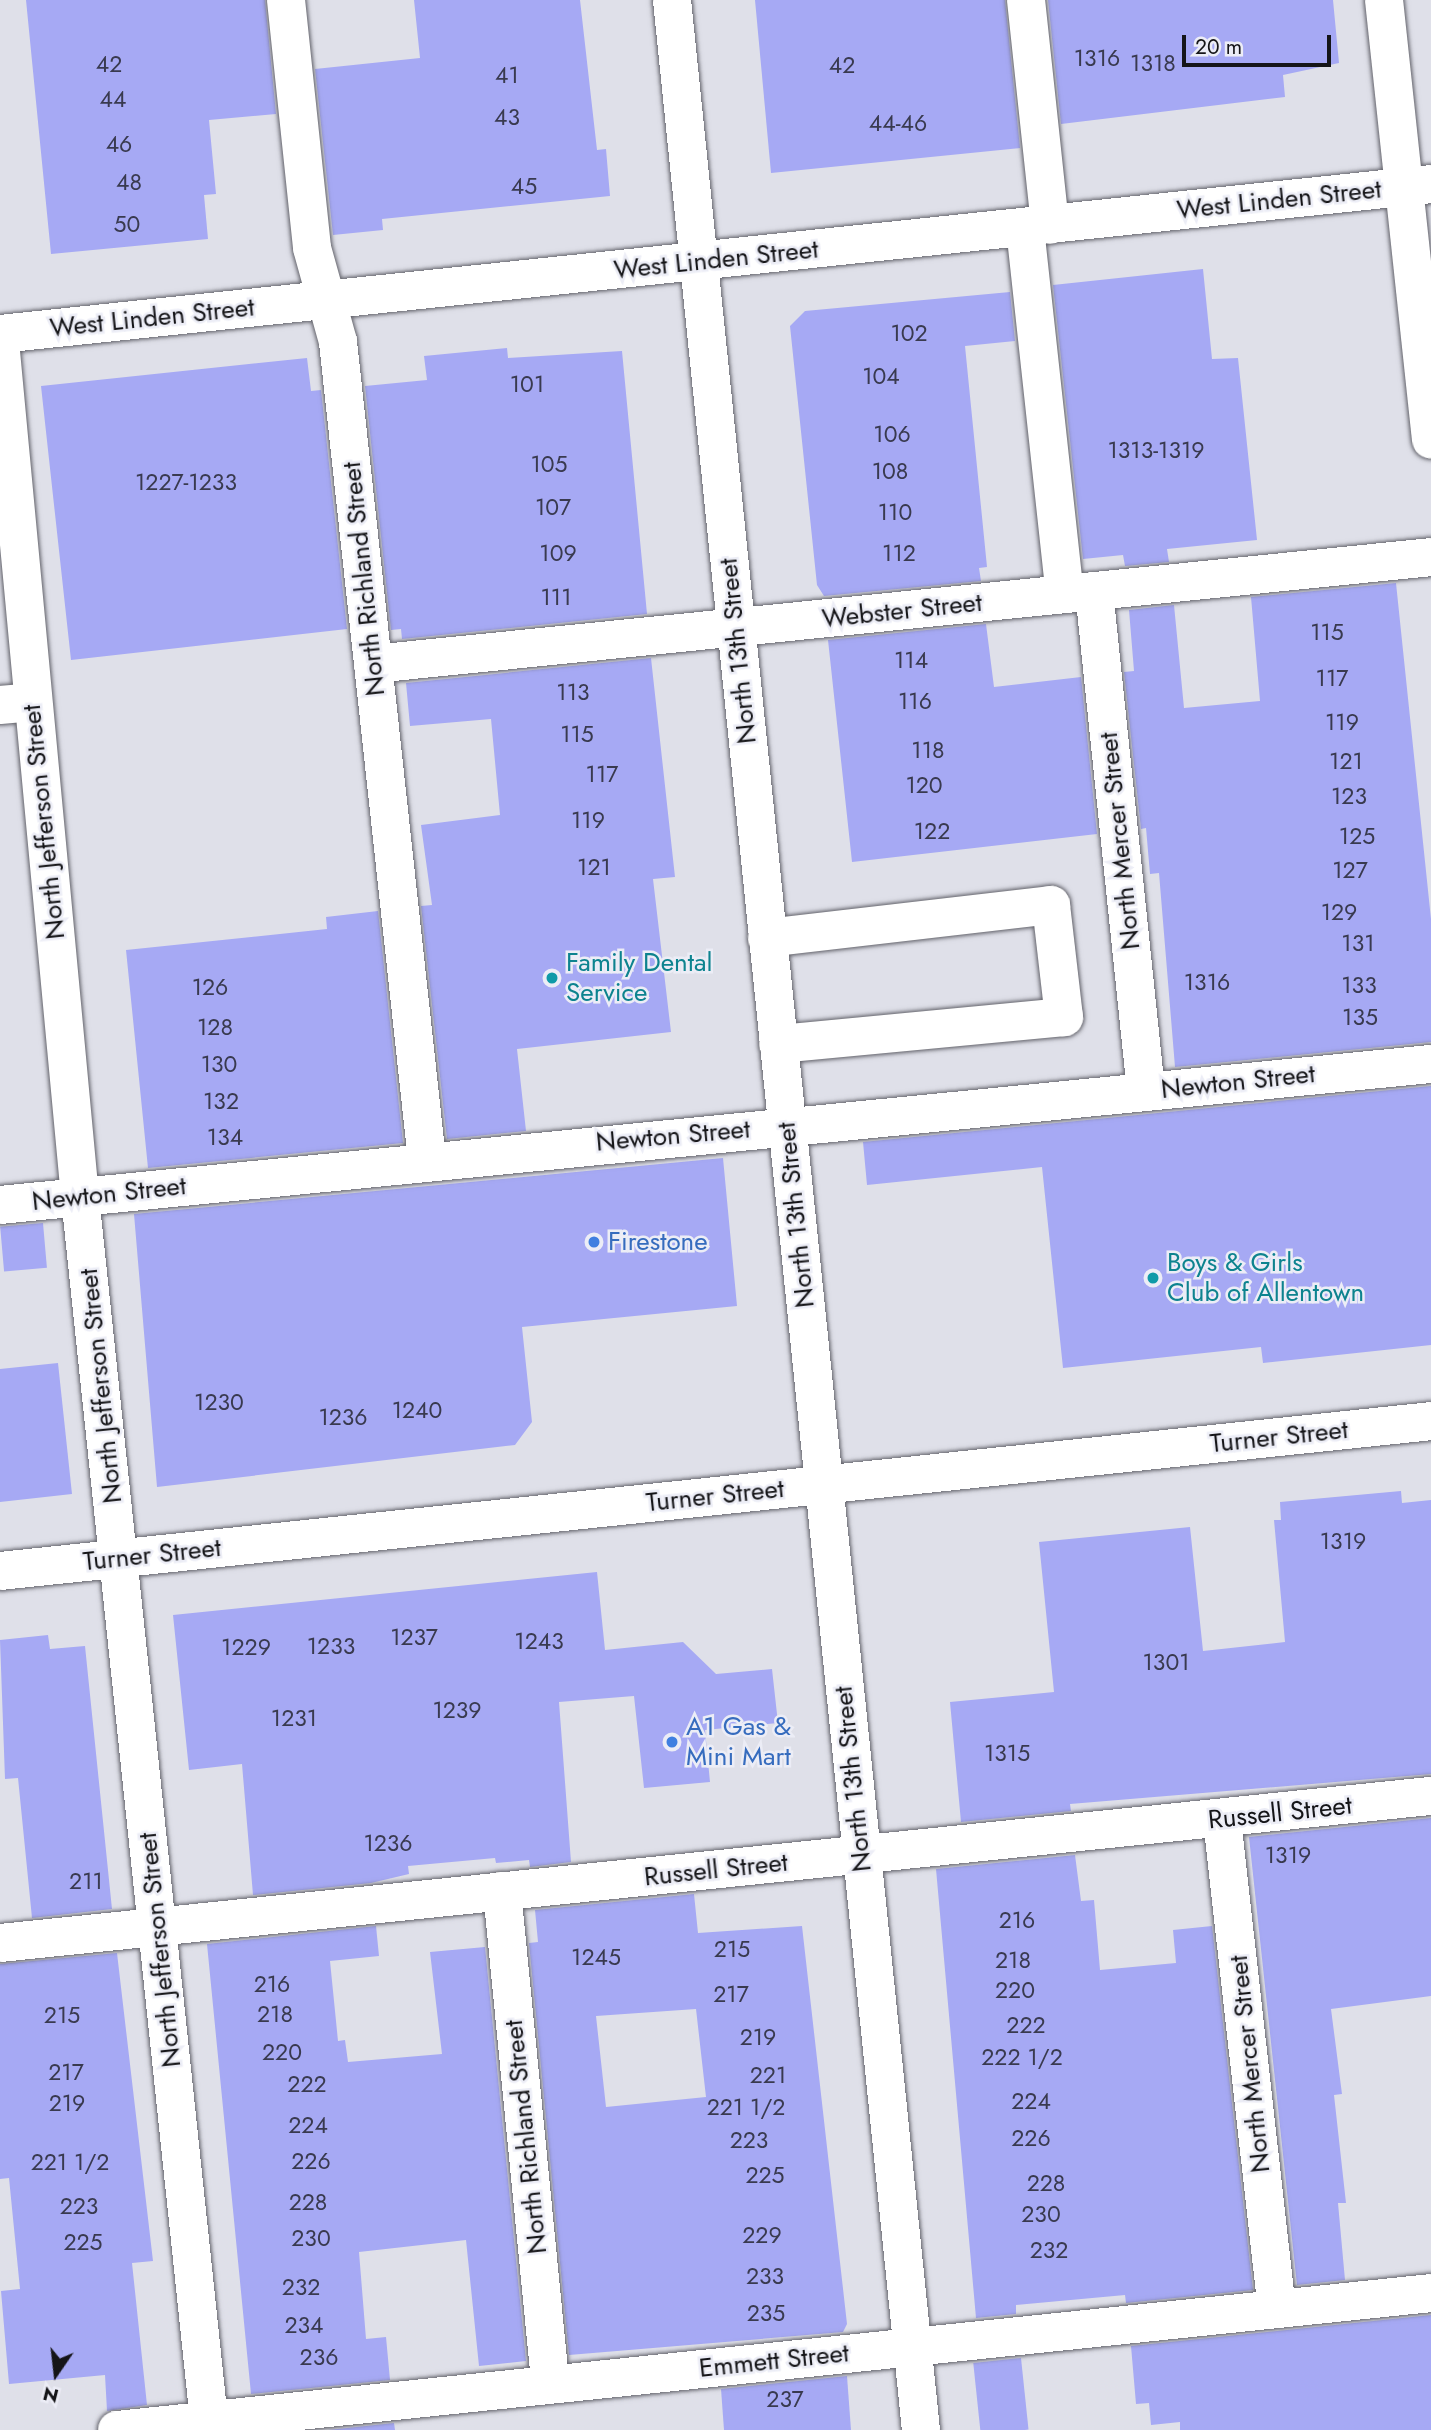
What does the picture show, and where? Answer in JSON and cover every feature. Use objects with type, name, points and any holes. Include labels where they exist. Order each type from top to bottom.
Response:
[{"type":"street","name":"North Richland Street","points":[[286,0],[324,299],[338,342],[427,1160]]},
{"type":"street","name":"North 13th Street","points":[[672,0],[921,2430]]},
{"type":"street","name":"North Mercer Street","points":[[1026,0],[1038,226],[1079,593],[1146,1091]]},
{"type":"street","points":[[1384,0],[1417,185],[1431,439]]},
{"type":"street","name":"West Linden Street","points":[[0,334],[699,263],[1417,185]]},
{"type":"street","name":"North Jefferson Street","points":[[0,341],[16,704],[80,1197],[209,2425]]},
{"type":"street","name":"Webster Street","points":[[373,664],[1431,558]]},
{"type":"street","points":[[767,938],[1051,905],[1063,1017],[778,1044]]},
{"type":"street","name":"Newton Street","points":[[0,1205],[427,1160],[1431,1064]]},
{"type":"street","name":"Turner Street","points":[[0,1571],[1431,1421]]},
{"type":"street","name":"Russell Street","points":[[0,1943],[1223,1820],[1431,1796]]},
{"type":"street","name":"North Mercer Street","points":[[1223,1820],[1277,2307]]},
{"type":"street","name":"North Richland Street","points":[[502,1891],[550,2383]]},
{"type":"street","name":"Emmett Street","points":[[117,2430],[209,2425],[550,2383],[1431,2293]]},
{"type":"building","points":[[26,0],[265,0],[276,114],[209,120],[216,194],[204,195],[208,239],[51,254]]},
{"type":"building","points":[[414,0],[580,0],[597,150],[606,149],[610,196],[382,219],[383,230],[333,235],[315,69],[420,58]]},
{"type":"building","points":[[755,0],[1005,0],[1020,148],[771,173]]},
{"type":"building","points":[[1048,0],[1333,0],[1339,63],[1283,75],[1285,97],[1061,124]]},
{"type":"building","points":[[1203,269],[1212,359],[1238,358],[1257,540],[1167,549],[1169,562],[1125,566],[1123,555],[1083,559],[1053,285]]},
{"type":"building","points":[[1010,292],[1015,341],[965,346],[987,567],[979,568],[981,581],[824,596],[817,585],[790,326],[805,311]]},
{"type":"building","points":[[507,348],[508,358],[622,351],[647,614],[402,639],[401,629],[391,630],[365,386],[427,380],[424,356]]},
{"type":"building","points":[[307,358],[311,391],[321,390],[347,629],[71,660],[41,386]]},
{"type":"building","points":[[1396,583],[1431,919],[1431,1042],[1175,1067],[1159,873],[1150,874],[1146,828],[1141,829],[1124,672],[1134,671],[1129,610],[1174,605],[1184,708],[1260,701],[1251,597]]},
{"type":"building","points":[[986,624],[994,687],[1081,677],[1097,834],[852,862],[828,640]]},
{"type":"building","points":[[651,658],[675,877],[653,879],[671,1032],[517,1049],[526,1131],[447,1139],[421,906],[432,905],[421,825],[500,815],[491,719],[410,726],[406,683]]},
{"type":"building","points":[[378,911],[403,1143],[148,1168],[126,950],[327,929],[326,917]]},
{"type":"building","points":[[1431,1086],[1431,1345],[1263,1363],[1261,1347],[1063,1368],[1042,1167],[867,1185],[863,1142]]},
{"type":"building","points":[[723,1158],[737,1306],[522,1327],[532,1422],[515,1445],[157,1487],[134,1214]]},
{"type":"building","points":[[43,1223],[47,1268],[4,1272],[0,1227]]},
{"type":"building","points":[[58,1363],[72,1494],[0,1502],[0,1369]]},
{"type":"building","points":[[1401,1491],[1402,1503],[1431,1500],[1431,1774],[1070,1804],[1071,1811],[961,1822],[950,1702],[1054,1692],[1039,1542],[1190,1527],[1203,1651],[1285,1642],[1274,1520],[1281,1520],[1280,1502]]},
{"type":"building","points":[[597,1572],[605,1650],[683,1642],[716,1674],[772,1669],[778,1723],[705,1730],[710,1782],[644,1788],[634,1696],[559,1702],[571,1862],[530,1867],[529,1860],[496,1863],[495,1858],[408,1866],[409,1874],[371,1883],[253,1895],[242,1764],[189,1770],[173,1615]]},
{"type":"building","points":[[48,1635],[50,1649],[85,1646],[112,1909],[32,1918],[18,1778],[5,1779],[0,1640]]},
{"type":"building","points":[[1431,1818],[1431,1996],[1331,2009],[1342,2094],[1334,2095],[1346,2203],[1338,2203],[1345,2280],[1297,2285],[1249,1837]]},
{"type":"building","points":[[1075,1855],[1081,1901],[1094,1900],[1100,1970],[1176,1963],[1173,1930],[1212,1926],[1253,2290],[1126,2303],[1125,2295],[1016,2305],[1016,2314],[976,2318],[936,1869]]},
{"type":"building","points":[[694,1894],[698,1933],[802,1926],[847,2324],[843,2332],[569,2355],[529,1943],[538,1942],[535,1910]],"holes":[[[696,2009],[706,2097],[606,2107],[596,2016]]]},
{"type":"building","points":[[376,1926],[379,1956],[330,1961],[338,2041],[345,2040],[348,2062],[442,2054],[430,1952],[485,1947],[526,2361],[479,2366],[466,2240],[359,2252],[366,2339],[386,2337],[390,2380],[251,2394],[207,1944]]},
{"type":"building","points":[[117,1953],[153,2261],[132,2263],[147,2405],[107,2411],[105,2375],[9,2384],[1,2291],[20,2289],[9,2178],[0,2179],[0,1964]]},
{"type":"building","points":[[1431,2315],[1431,2430],[1180,2430],[1180,2422],[1151,2425],[1149,2403],[1136,2404],[1131,2346]]},
{"type":"building","points":[[1021,2358],[1029,2430],[980,2430],[973,2363]]},
{"type":"building","points":[[847,2376],[851,2430],[724,2430],[721,2389]]},
{"type":"building","points":[[394,2423],[395,2430],[328,2430]]},
{"type":"place","name":"Family Dental Service","points":[[552,978]]},
{"type":"place","name":"Firestone","points":[[594,1242]]},
{"type":"place","name":"Boys & Girls Club of Allentown","points":[[1153,1278]]},
{"type":"place","name":"A1 Gas & Mini Mart","points":[[672,1742]]}]
